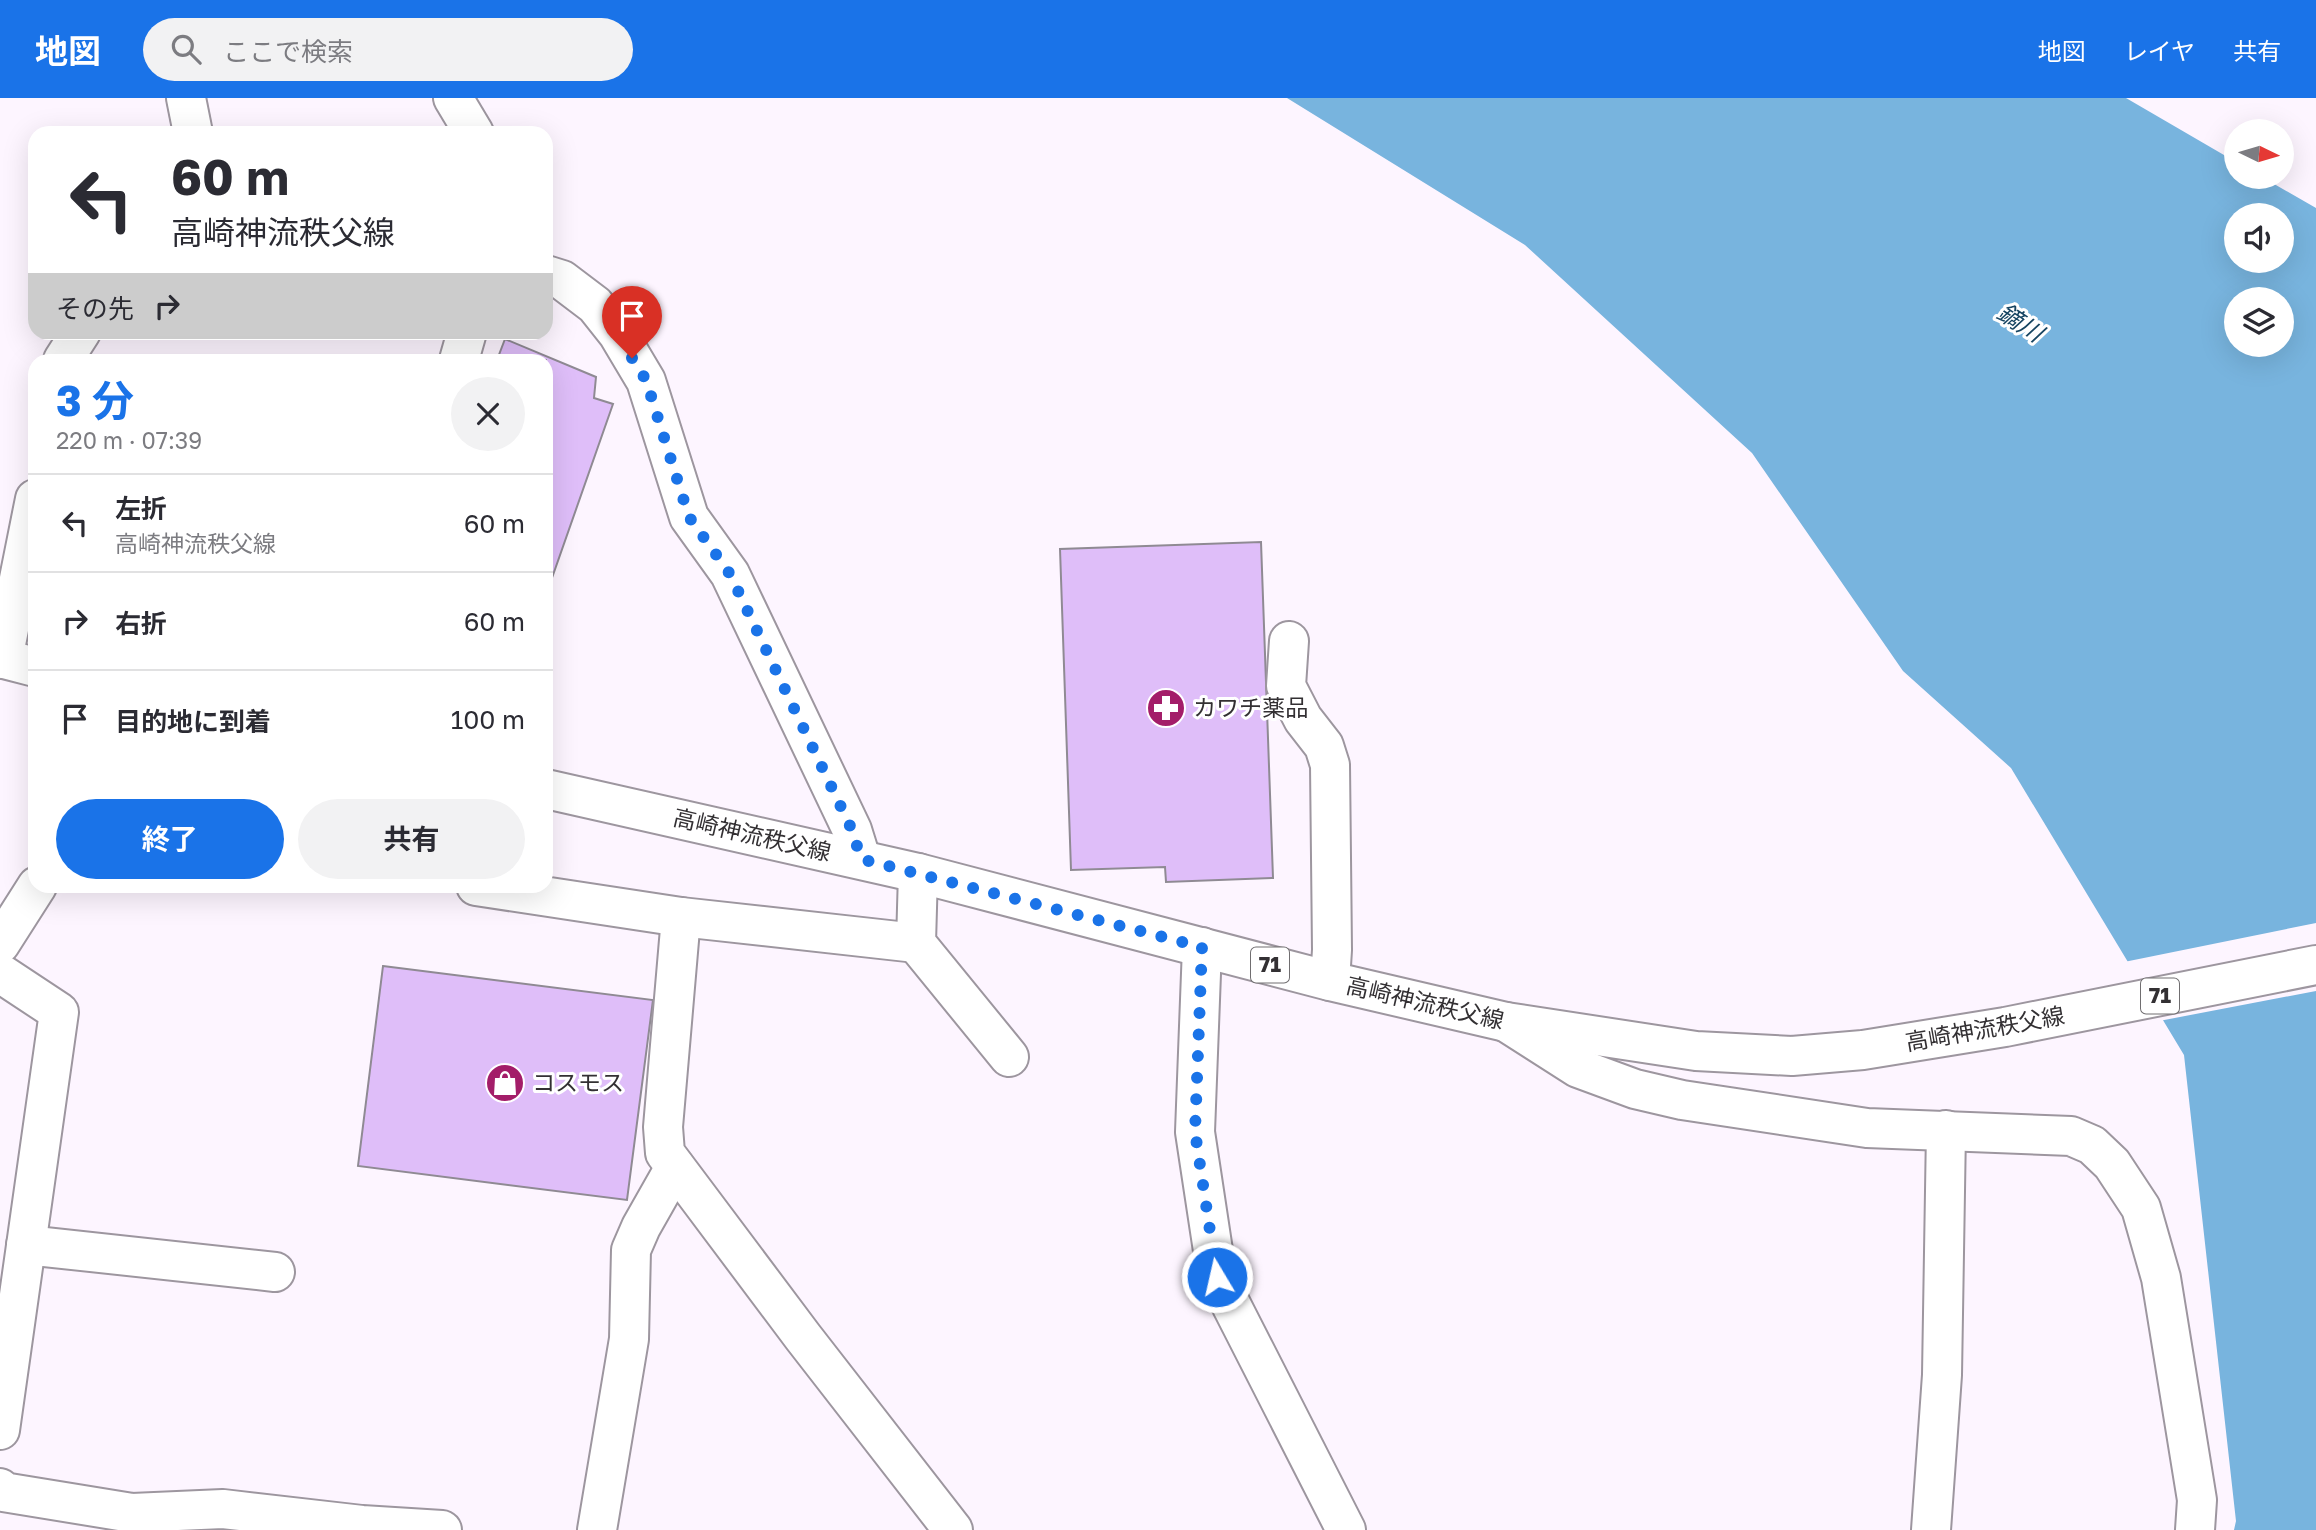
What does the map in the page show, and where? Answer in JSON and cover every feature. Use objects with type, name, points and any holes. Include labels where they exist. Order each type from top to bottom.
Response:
[{"type":"street","points":[[186,98],[192,126]]},
{"type":"street","points":[[453,98],[470,126]]},
{"type":"street","points":[[553,277],[562,280],[595,305],[618,334],[646,380],[689,517],[730,574],[852,830],[861,859]]},
{"type":"street","points":[[13,662],[28,551]]},
{"type":"street","points":[[1289,641],[1286,686],[1303,719],[1324,746],[1330,765],[1330,981]]},
{"type":"street","name":"高崎神流秩父線","points":[[553,791],[861,859],[1330,981],[1506,1022],[1696,1051],[1760,1056],[1863,1050],[2005,1027],[2316,965]]},
{"type":"street","points":[[918,873],[916,943],[1009,1057]]},
{"type":"street","points":[[0,944],[33,893]]},
{"type":"street","points":[[522,893],[681,917],[916,943]]},
{"type":"street","points":[[681,917],[663,1127],[665,1153],[953,1530]]},
{"type":"street","points":[[1202,947],[1195,1132],[1217,1277],[1346,1530]]},
{"type":"street","points":[[0,973],[59,1012],[0,1430]]},
{"type":"street","points":[[1506,1022],[1578,1068],[1635,1088],[1682,1100],[1867,1128],[2071,1136],[2092,1144],[2112,1164],[2141,1208],[2161,1278],[2197,1500],[2195,1530]]},
{"type":"street","points":[[1931,1530],[1942,1375],[1946,1130]]},
{"type":"street","points":[[597,1530],[629,1339],[632,1250],[641,1227],[675,1167]]},
{"type":"street","points":[[26,1245],[275,1272]]},
{"type":"street","points":[[0,1488],[3,1492],[131,1522],[223,1509],[362,1525],[442,1530]]},
{"type":"water","name":"鏑川","points":[[1287,98],[2126,98],[2224,155],[2224,189],[2283,189],[2316,208],[2316,1530],[2234,1530],[2236,1521],[2184,1055],[2011,768],[1903,671],[1752,453],[1525,245]]},
{"type":"pier","points":[[2316,923],[2316,991],[2159,1021],[2124,962]]},
{"type":"building","points":[[505,340],[507,340],[541,354],[499,354]]},
{"type":"building","points":[[553,359],[596,377],[594,398],[613,404],[553,575]]},
{"type":"building","name":"カワチ薬品","points":[[1261,542],[1273,878],[1166,882],[1165,867],[1071,870],[1060,549]]},
{"type":"building","name":"コスモス","points":[[383,966],[653,1000],[627,1200],[358,1166]]},
{"type":"place","name":"カワチ薬品","points":[[1166,708]]},
{"type":"place","name":"コスモス","points":[[505,1083]]},
{"type":"route","points":[[632,358],[646,380],[689,517],[730,574],[852,830],[861,859],[1202,947],[1195,1132],[1217,1277]]}]
